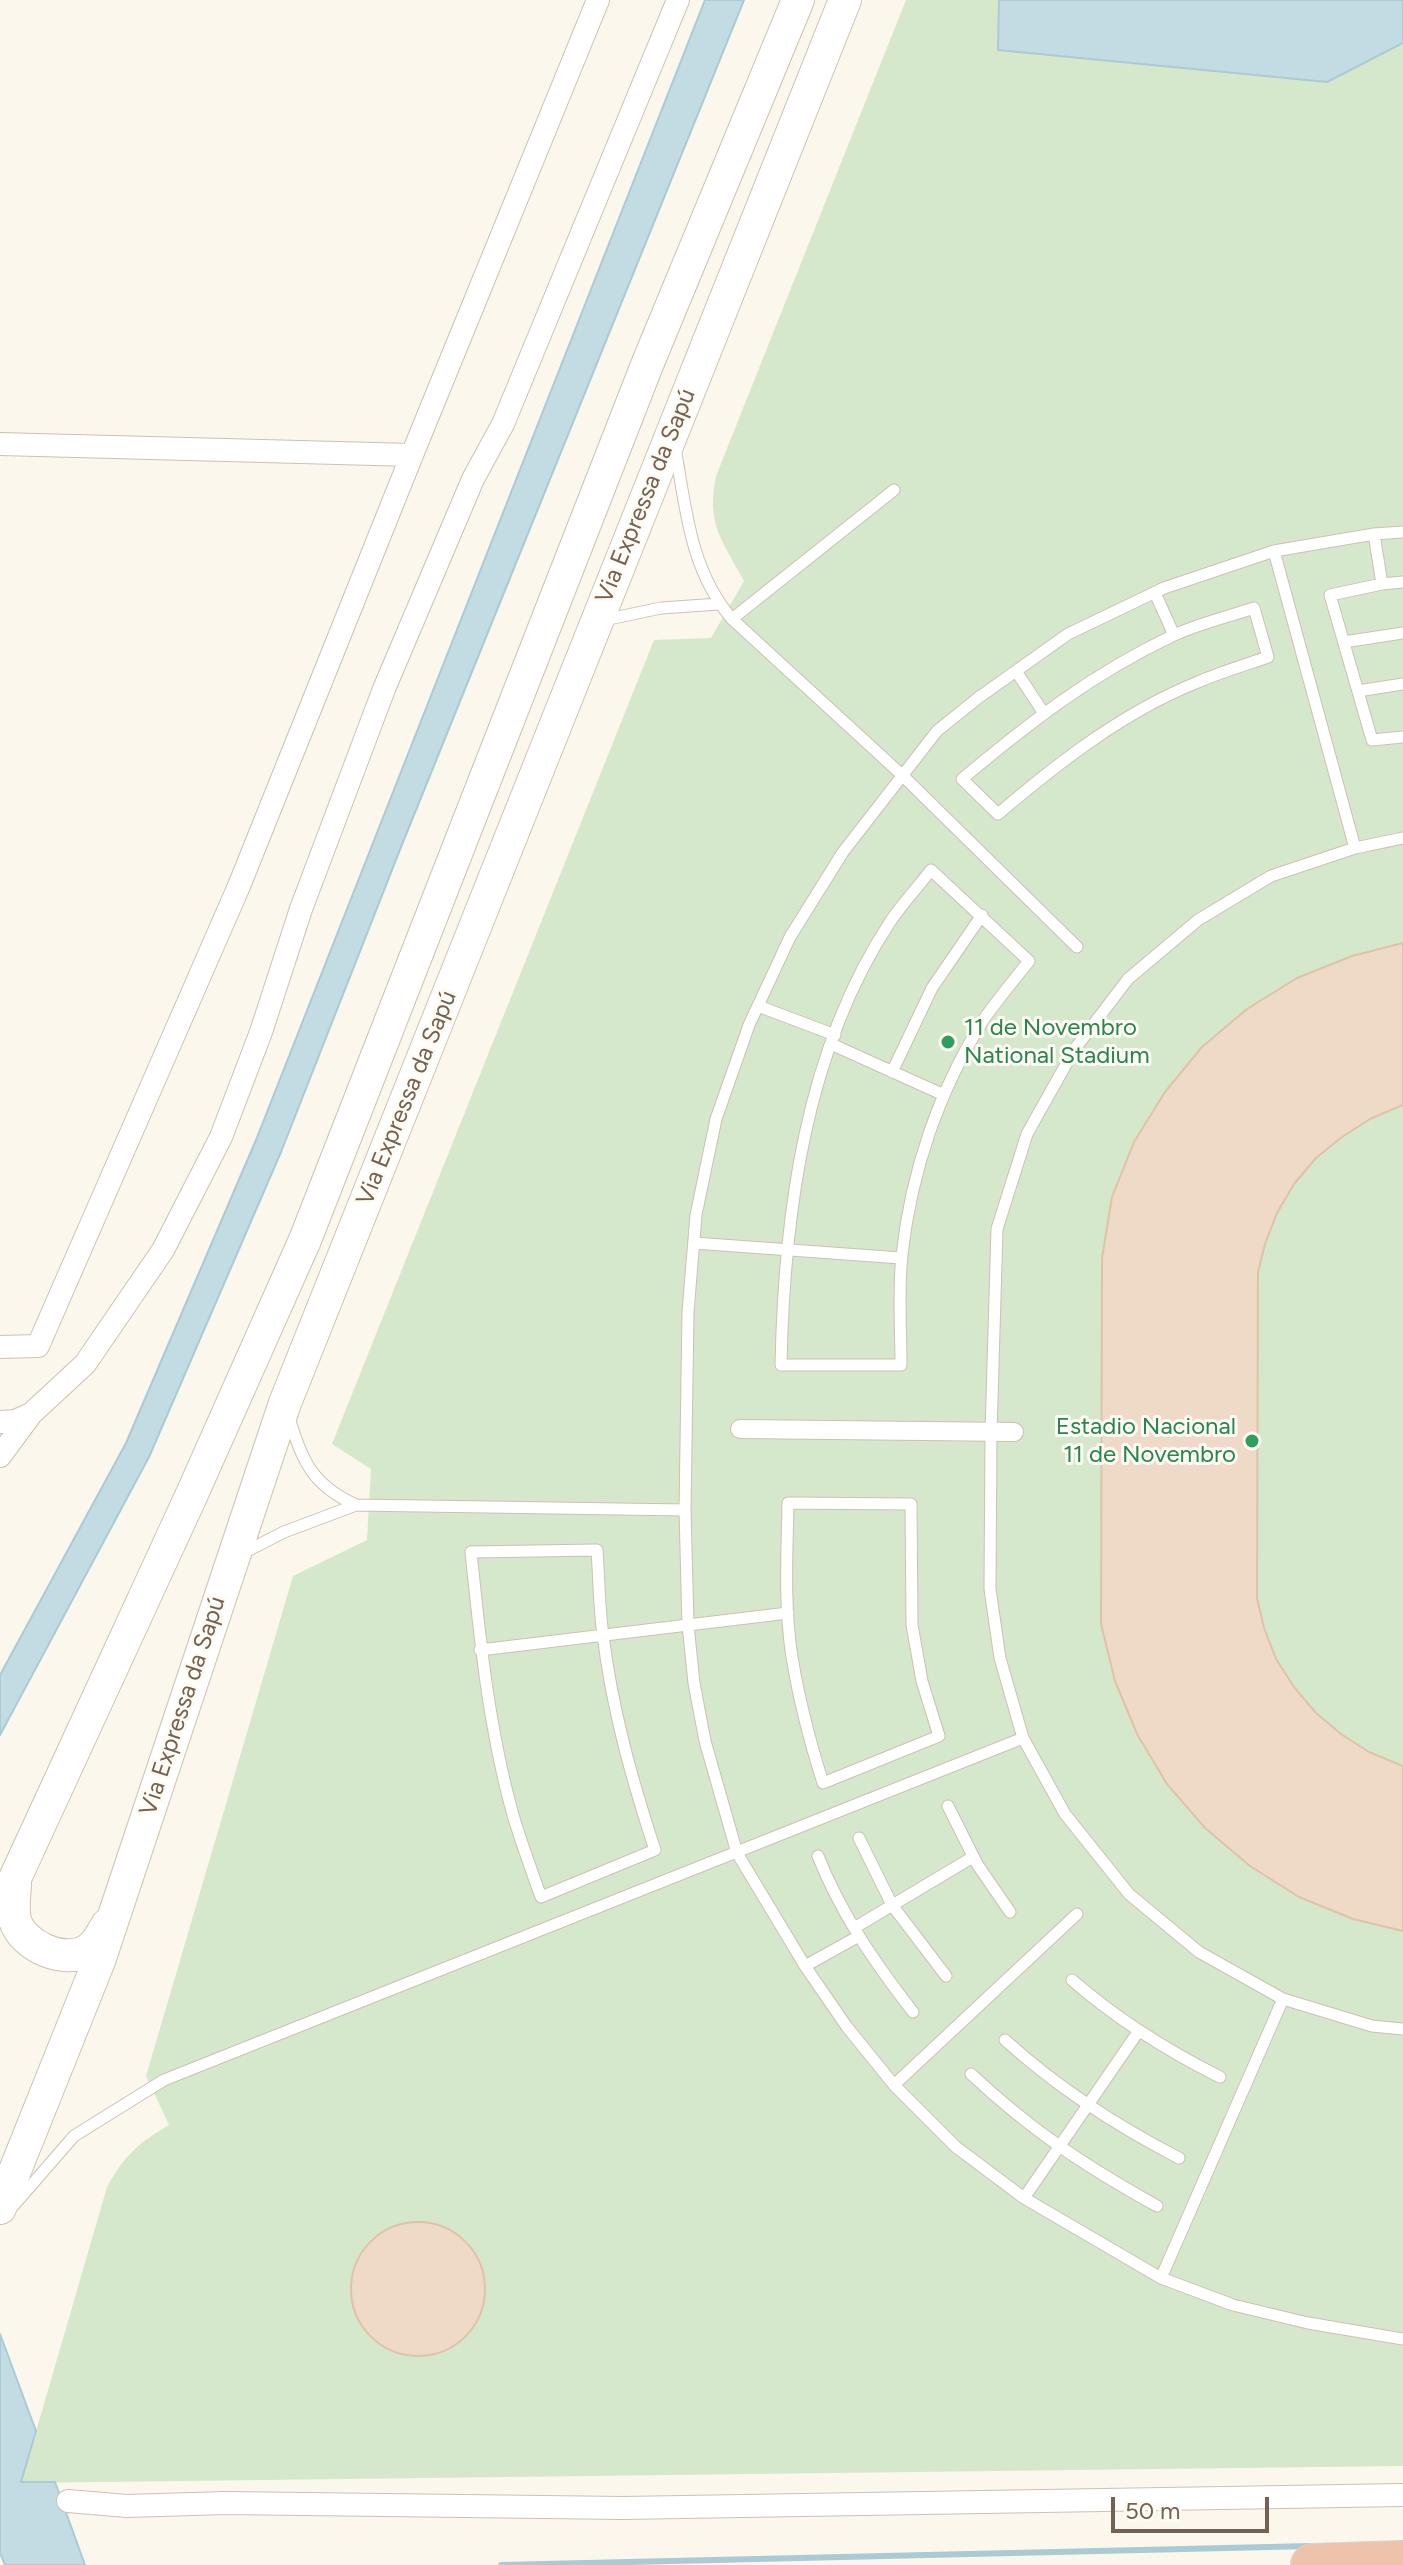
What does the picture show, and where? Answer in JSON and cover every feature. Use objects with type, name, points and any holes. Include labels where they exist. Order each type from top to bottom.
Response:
[{"type":"highway","points":[[1312,2565],[1403,2562]]},
{"type":"main road","name":"Via Expressa da Sapú","points":[[0,1911],[305,1240],[647,365],[798,0]]},
{"type":"main road","name":"Via Expressa da Sapú","points":[[0,2208],[46,2097],[118,1906],[285,1403],[845,0]]},
{"type":"main road","points":[[15,1875],[15,1920],[37,1947],[55,1953],[73,1955],[87,1951],[97,1941],[118,1906]]},
{"type":"street","points":[[0,1347],[38,1346],[239,886],[598,0]]},
{"type":"street","points":[[0,1456],[31,1414],[85,1364],[103,1339],[163,1250],[221,1137],[261,1032],[301,909],[384,689],[473,479],[503,424],[678,0]]},
{"type":"street","points":[[0,444],[412,455]]},
{"type":"street","points":[[0,1422],[15,1421],[31,1414]]},
{"type":"street","points":[[740,1429],[1014,1432]]},
{"type":"street","points":[[68,2501],[127,2506],[225,2503],[623,2508],[1403,2495]]},
{"type":"lane","points":[[672,429],[690,539],[699,567],[719,604],[902,775],[1077,947]]},
{"type":"lane","points":[[732,619],[894,490]]},
{"type":"lane","points":[[1403,532],[1274,551],[1155,593],[1068,634],[937,731],[843,852],[790,937],[758,1006],[716,1119],[696,1215],[688,1312],[685,1510],[688,1625],[694,1683],[705,1741],[737,1853],[805,1966],[847,2027],[894,2085],[956,2147],[1024,2198],[1161,2278],[1233,2305],[1308,2323],[1403,2339]]},
{"type":"lane","points":[[1374,534],[1382,584]]},
{"type":"lane","points":[[1274,551],[1355,848]]},
{"type":"lane","points":[[1403,582],[1330,595],[1372,740],[1403,737]]},
{"type":"lane","points":[[1155,593],[1174,635]]},
{"type":"lane","points":[[596,622],[661,608],[719,604]]},
{"type":"lane","points":[[1254,608],[1268,657],[1196,682],[1126,718],[1056,765],[998,814],[962,779],[1043,712],[1099,675],[1174,635],[1254,608]]},
{"type":"lane","points":[[1344,642],[1403,633]]},
{"type":"lane","points":[[1016,671],[1043,712]]},
{"type":"lane","points":[[1358,691],[1403,684]]},
{"type":"lane","points":[[1403,838],[1355,848],[1271,876],[1198,920],[1128,979],[1074,1050],[1027,1134],[997,1229],[990,1589],[1000,1658],[1023,1738],[1065,1814],[1129,1894],[1199,1952],[1283,1999],[1372,2026],[1403,2029]]},
{"type":"lane","points":[[931,870],[1029,961],[984,1019],[944,1095],[922,1154],[901,1258],[901,1365],[781,1365],[783,1292],[799,1165],[833,1040],[858,978],[890,921],[931,870]]},
{"type":"lane","points":[[892,1072],[932,988],[955,950],[982,915]]},
{"type":"lane","points":[[758,1006],[944,1095]]},
{"type":"lane","points":[[694,1243],[901,1258]]},
{"type":"lane","points":[[285,1403],[307,1467],[319,1482],[337,1496],[356,1505]]},
{"type":"lane","points":[[788,1503],[911,1504],[912,1625],[922,1681],[939,1736],[823,1783],[800,1700],[788,1613],[788,1503]]},
{"type":"lane","points":[[231,1559],[284,1532],[356,1505],[685,1510]]},
{"type":"lane","points":[[597,1550],[603,1635],[632,1779],[655,1850],[541,1897],[513,1814],[492,1726],[480,1650],[471,1552],[597,1550]]},
{"type":"lane","points":[[480,1650],[788,1613]]},
{"type":"lane","points":[[0,2221],[74,2136],[164,2080],[1023,1738]]},
{"type":"lane","points":[[948,1806],[973,1857],[1010,1912]]},
{"type":"lane","points":[[859,1838],[892,1905],[946,1976]]},
{"type":"lane","points":[[818,1856],[833,1895],[913,2012]]},
{"type":"lane","points":[[805,1966],[892,1905],[973,1857]]},
{"type":"lane","points":[[894,2085],[1077,1914]]},
{"type":"lane","points":[[1072,1980],[1138,2032],[1220,2077]]},
{"type":"lane","points":[[1161,2278],[1283,1999]]},
{"type":"lane","points":[[1024,2198],[1138,2032]]},
{"type":"lane","points":[[1005,2040],[1044,2075],[1088,2106],[1130,2133],[1179,2158]]},
{"type":"lane","points":[[971,2074],[1058,2148],[1157,2206]]},
{"type":"green space","name":"11 de Novembro National Stadium","points":[[906,0],[1403,0],[1403,2466],[21,2483],[107,2187],[133,2151],[169,2125],[146,2076],[293,1576],[367,1540],[371,1469],[332,1444],[654,640],[711,638],[744,581],[718,532],[713,507],[716,476]]},
{"type":"water","points":[[705,0],[744,0],[281,1152],[149,1457],[0,1735],[0,1675],[126,1443],[256,1140]]},
{"type":"water","points":[[999,0],[1403,0],[1403,43],[1327,82],[998,50]]},
{"type":"water","points":[[0,2334],[36,2431],[21,2482],[55,2482],[85,2565],[5,2565],[0,2553]]},
{"type":"building","name":"Estadio Nacional 11 de Novembro","points":[[1403,943],[1403,1105],[1370,1119],[1316,1158],[1294,1184],[1277,1213],[1258,1272],[1257,1598],[1276,1659],[1316,1713],[1369,1752],[1403,1766],[1403,1931],[1353,1919],[1299,1897],[1250,1866],[1205,1828],[1167,1784],[1137,1734],[1115,1681],[1101,1624],[1102,1258],[1112,1197],[1134,1142],[1165,1092],[1202,1047],[1247,1009],[1297,978],[1352,956]]},
{"type":"building","points":[[418,2222],[444,2227],[466,2241],[480,2263],[485,2289],[480,2315],[466,2337],[444,2351],[418,2356],[392,2351],[370,2337],[356,2315],[351,2289],[356,2263],[370,2241],[392,2227]]},
{"type":"waterway","points":[[501,2565],[1311,2546]]},
{"type":"place","name":"11 de Novembro National Stadium","points":[[948,1042]]},
{"type":"place","name":"Estadio Nacional 11 de Novembro","points":[[1252,1441]]}]
